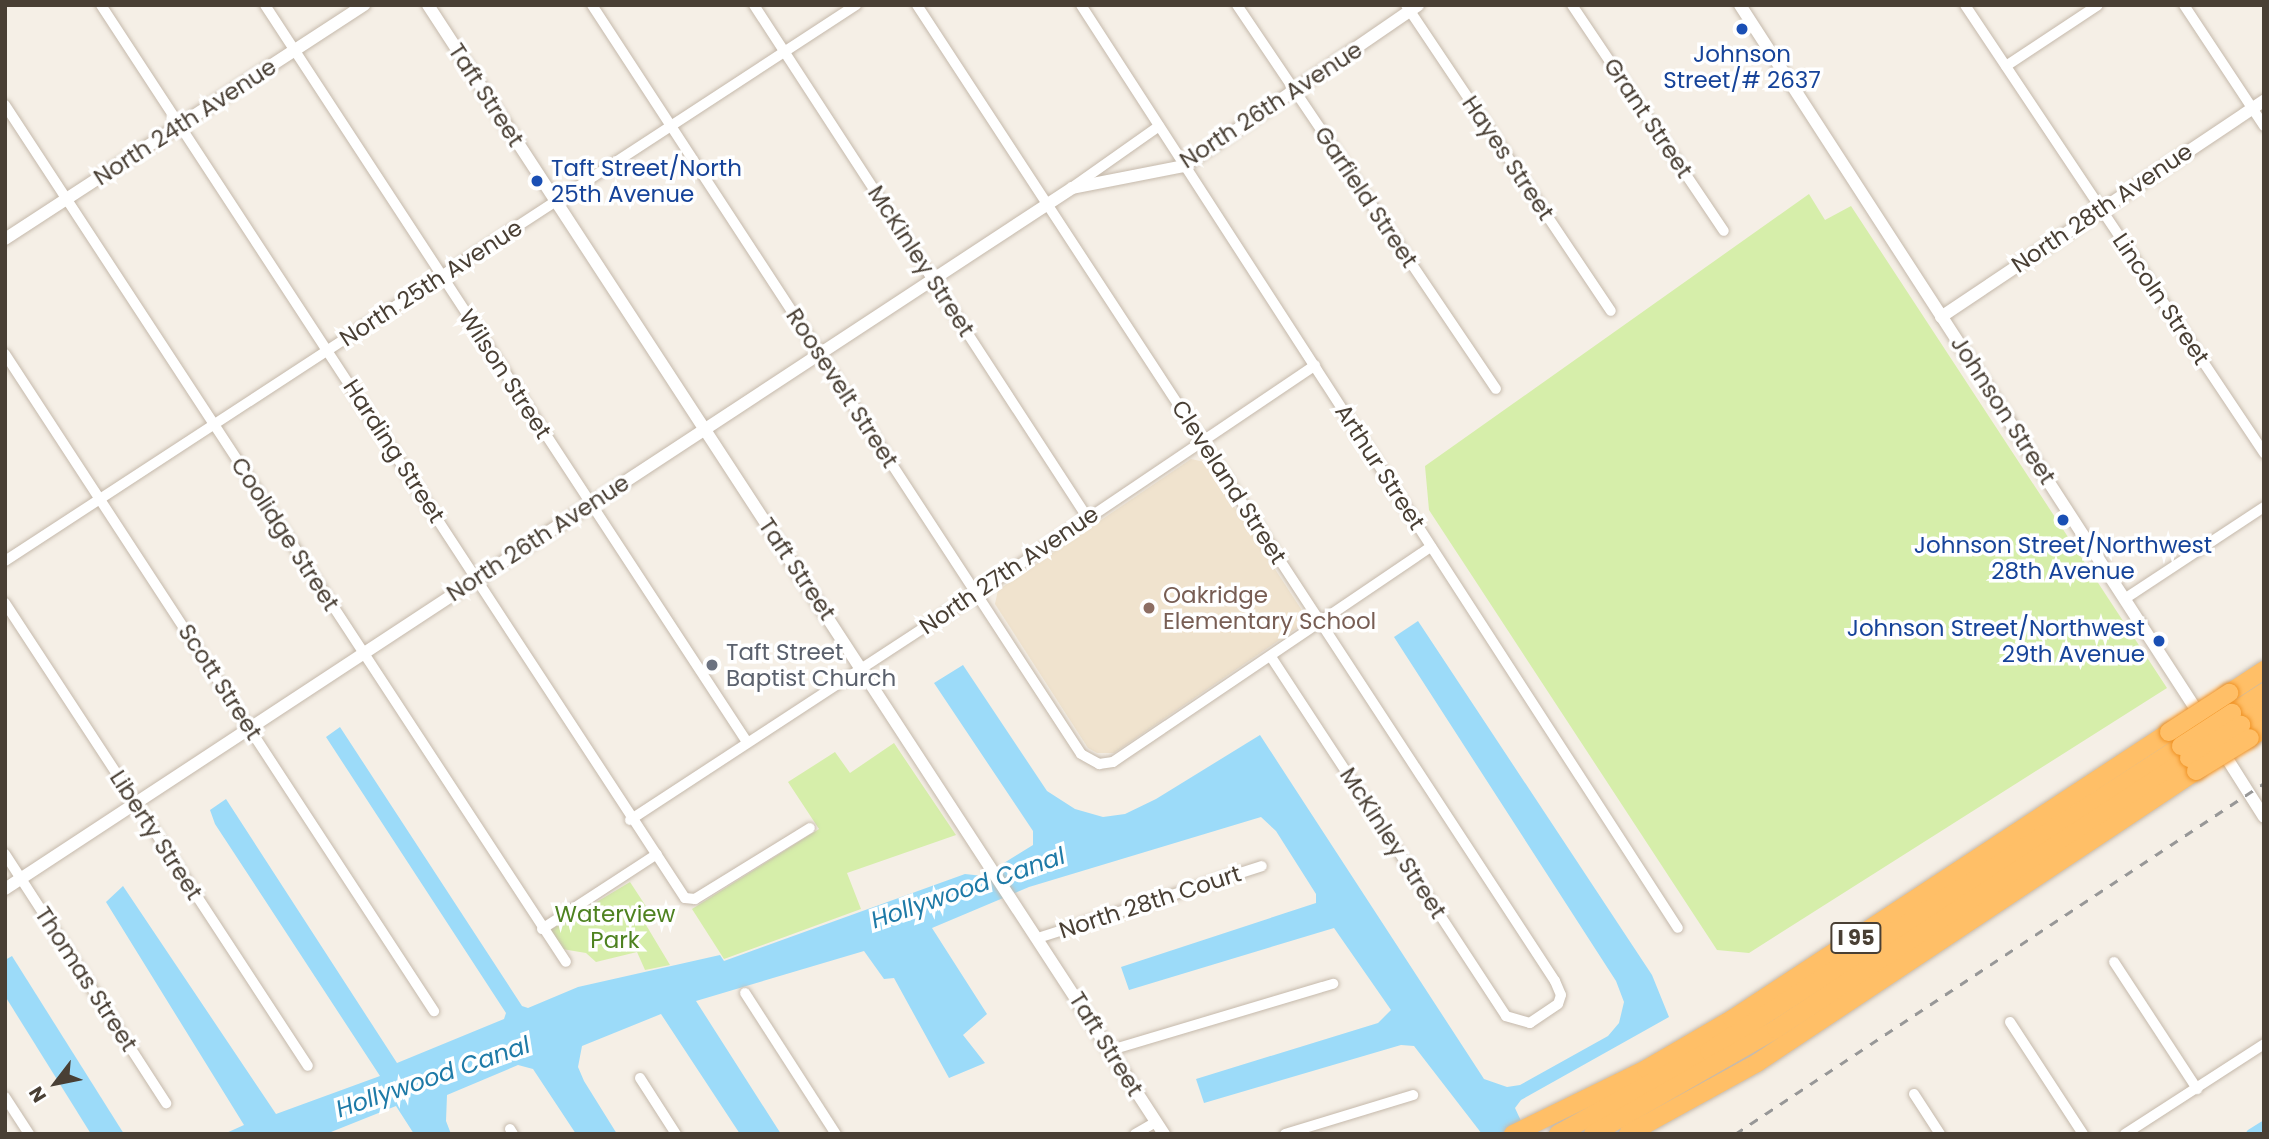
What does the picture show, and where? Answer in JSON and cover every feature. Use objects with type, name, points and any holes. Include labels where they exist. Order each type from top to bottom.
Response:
[{"type":"highway","name":"I 95","points":[[1513,1134],[1646,1069],[1732,1019],[2264,670]]},
{"type":"highway","points":[[2247,726],[2264,692]]},
{"type":"highway","points":[[1558,1134],[1732,1037],[2189,758],[2247,726],[2264,710]]},
{"type":"highway","name":"I 95","points":[[1628,1134],[1756,1063],[2189,758],[2247,726]]},
{"type":"highway","points":[[1593,1134],[1776,1029],[2189,758]]},
{"type":"street","name":"Harding Street","points":[[101,5],[328,350],[631,820],[685,898],[695,899],[810,828]]},
{"type":"street","name":"Wilson Street","points":[[265,5],[590,506],[747,742]]},
{"type":"street","name":"North 24th Avenue","points":[[5,239],[364,5]]},
{"type":"street","name":"Taft Street","points":[[428,5],[703,428],[863,668],[1164,1134]]},
{"type":"street","name":"Roosevelt Street","points":[[592,5],[1081,754],[1099,764],[1113,762],[1271,657]]},
{"type":"street","name":"McKinley Street","points":[[754,5],[1087,517]]},
{"type":"street","name":"North 25th Avenue","points":[[5,561],[856,5]]},
{"type":"street","name":"Cleveland Street","points":[[917,5],[1561,995],[1558,1004],[1530,1023],[1520,1023]]},
{"type":"street","name":"Arthur Street","points":[[1081,5],[1678,928]]},
{"type":"street","name":"Garfield Street","points":[[1237,5],[1496,389]]},
{"type":"street","name":"Grant Street","points":[[1572,5],[1724,231]]},
{"type":"street","name":"Johnson Street","points":[[1740,5],[2126,598],[2264,817]]},
{"type":"street","name":"Lincoln Street","points":[[1965,5],[2264,453]]},
{"type":"street","points":[[2006,66],[2098,5]]},
{"type":"street","points":[[2184,5],[2264,126]]},
{"type":"street","name":"North 26th Avenue","points":[[1072,188],[1184,166],[1294,92],[1411,7]]},
{"type":"street","name":"Hayes Street","points":[[1411,7],[1611,310]]},
{"type":"street","name":"North 28th Avenue","points":[[1941,317],[2264,100]]},
{"type":"street","name":"Coolidge Street","points":[[5,105],[566,962]]},
{"type":"street","name":"North 26th Avenue","points":[[5,889],[476,578],[590,506],[932,277],[1048,205],[1159,126]]},
{"type":"street","name":"Scott Street","points":[[5,354],[433,1011]]},
{"type":"street","name":"North 27th Avenue","points":[[631,820],[976,594],[1315,365]]},
{"type":"street","points":[[2126,598],[2264,507]]},
{"type":"street","points":[[1271,657],[1432,547]]},
{"type":"street","name":"Liberty Street","points":[[5,603],[308,1066]]},
{"type":"street","name":"McKinley Street","points":[[1271,657],[1506,1016],[1520,1023]]},
{"type":"street","name":"Thomas Street","points":[[5,854],[166,1103]]},
{"type":"street","points":[[542,929],[657,854]]},
{"type":"street","name":"North 28th Court","points":[[1038,938],[1262,866]]},
{"type":"street","points":[[2114,962],[2197,1088]]},
{"type":"street","points":[[1111,1050],[1333,984]]},
{"type":"street","points":[[745,993],[836,1134]]},
{"type":"street","points":[[2010,1022],[2083,1134]]},
{"type":"street","points":[[2126,1134],[2264,1044]]},
{"type":"street","points":[[640,1079],[676,1134]]},
{"type":"street","points":[[1914,1094],[1940,1134]]},
{"type":"street","points":[[1285,1134],[1413,1095]]},
{"type":"street","points":[[5,1097],[29,1134]]},
{"type":"street","points":[[1135,1134],[1156,1122]]},
{"type":"shaded area","name":"Oakridge Elementary School","points":[[1191,459],[1205,462],[1303,612],[1300,626],[1114,753],[1097,753],[1088,748],[995,604],[998,590]]},
{"type":"green space","points":[[1809,194],[1825,220],[1851,206],[2167,688],[1749,953],[1717,950],[1429,510],[1425,466]]},
{"type":"green space","points":[[894,743],[956,835],[847,873],[861,909],[724,959],[692,909],[819,829],[788,782],[835,752],[850,773]]},
{"type":"green space","name":"Waterview Park","points":[[630,882],[653,917],[646,925],[670,965],[645,970],[637,952],[596,962],[586,953],[562,949],[550,930]]},
{"type":"water","points":[[1418,621],[1652,975],[1669,1017],[1521,1100],[1515,1108],[1527,1134],[1482,1134],[1414,1046],[1401,1045],[1204,1103],[1196,1079],[1378,1023],[1391,1010],[1334,928],[1129,990],[1121,967],[1316,903],[1316,894],[1276,831],[1261,817],[1029,887],[932,928],[987,1014],[963,1035],[985,1063],[949,1078],[894,978],[884,979],[864,951],[696,1001],[781,1134],[740,1134],[661,1014],[582,1046],[578,1067],[617,1134],[576,1134],[533,1069],[518,1065],[447,1095],[446,1121],[451,1134],[414,1134],[396,1106],[326,1134],[224,1134],[244,1125],[106,902],[123,886],[276,1114],[380,1076],[215,824],[210,810],[226,799],[397,1063],[504,1019],[506,1013],[326,737],[340,727],[522,1006],[528,1008],[578,987],[720,955],[724,961],[965,874],[983,876],[1033,845],[1033,831],[934,683],[963,665],[1047,791],[1075,809],[1103,817],[1125,814],[1156,799],[1260,735],[1484,1079],[1507,1087],[1520,1085],[1608,1036],[1619,1023],[1624,1002],[1616,981],[1394,637]]},
{"type":"water","points":[[12,956],[124,1134],[91,1134],[5,996],[5,960]]},
{"type":"waterway","name":"Hollywood Canal","points":[[2251,1134],[2264,1126]]},
{"type":"railway","points":[[1735,1134],[2264,783]]},
{"type":"place","name":"Johnson Street/# 2637","points":[[1742,29]]},
{"type":"place","name":"Taft Street/North 25th Avenue","points":[[537,181]]},
{"type":"place","name":"Johnson Street/Northwest 28th Avenue","points":[[2063,520]]},
{"type":"place","name":"Oakridge Elementary School","points":[[1149,608]]},
{"type":"place","name":"Johnson Street/Northwest 29th Avenue","points":[[2159,641]]},
{"type":"place","name":"Taft Street Baptist Church","points":[[712,665]]}]
